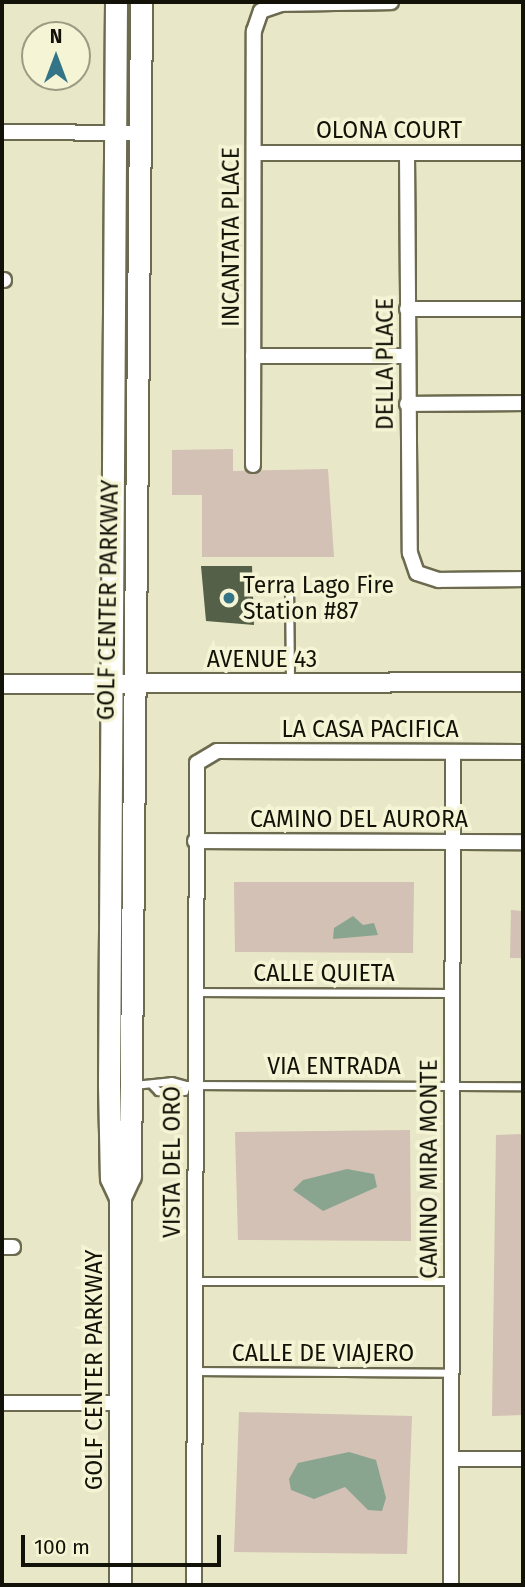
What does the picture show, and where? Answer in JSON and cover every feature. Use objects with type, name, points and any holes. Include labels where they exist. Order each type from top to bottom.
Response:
[{"type":"main road","name":"GOLF CENTER PARKWAY","points":[[116,2],[110,684],[120,1085],[130,1176],[120,1197],[120,1585]]},
{"type":"main road","name":"GOLF CENTER PARKWAY","points":[[120,1085],[133,684],[141,2]]},
{"type":"street","name":"INCANTATA PLACE","points":[[253,466],[254,31],[261,11],[281,4],[391,2]]},
{"type":"street","points":[[2,132],[140,133]]},
{"type":"street","name":"OLONA COURT","points":[[254,153],[523,153]]},
{"type":"street","name":"DELLA PLACE","points":[[407,153],[410,553],[417,573],[439,580],[523,579]]},
{"type":"street","points":[[407,309],[523,309]]},
{"type":"street","points":[[253,356],[408,356]]},
{"type":"street","points":[[407,404],[523,403]]},
{"type":"street","name":"AVENUE 43","points":[[2,684],[523,682]]},
{"type":"street","name":"LA CASA PACIFICA","points":[[217,751],[523,752]]},
{"type":"street","name":"VISTA DEL ORO","points":[[194,1585],[195,1281],[190,1085],[195,992],[195,771],[201,757],[217,751]]},
{"type":"street","name":"CAMINO MIRA MONTE","points":[[451,1585],[453,752]]},
{"type":"street","name":"CAMINO DEL AURORA","points":[[195,841],[523,842]]},
{"type":"street","points":[[2,1403],[120,1403]]},
{"type":"street","points":[[452,1459],[523,1459]]},
{"type":"lane","points":[[289,585],[290,684]]},
{"type":"lane","name":"CALLE QUIETA","points":[[195,992],[453,993]]},
{"type":"lane","name":"VIA ENTRADA","points":[[120,1085],[152,1085],[158,1091],[184,1091],[190,1085],[523,1086]]},
{"type":"lane","points":[[195,1281],[451,1281]]},
{"type":"lane","name":"CALLE DE VIAJERO","points":[[195,1371],[452,1373]]},
{"type":"shaded area","points":[[233,449],[233,471],[328,469],[334,557],[202,557],[202,495],[172,495],[172,450]]},
{"type":"shaded area","points":[[234,882],[414,882],[413,953],[235,952]]},
{"type":"shaded area","points":[[511,910],[523,911],[523,958],[510,958]]},
{"type":"shaded area","points":[[353,916],[363,925],[374,923],[378,935],[333,939],[334,928]]},
{"type":"shaded area","points":[[410,1130],[411,1241],[238,1240],[235,1132]]},
{"type":"shaded area","points":[[523,1134],[523,1415],[492,1416],[496,1135]]},
{"type":"shaded area","points":[[347,1169],[374,1174],[377,1187],[323,1211],[293,1190],[303,1180]]},
{"type":"shaded area","points":[[239,1412],[412,1416],[407,1554],[234,1552]]},
{"type":"shaded area","points":[[349,1452],[376,1460],[386,1498],[382,1511],[368,1510],[345,1487],[314,1499],[291,1490],[289,1479],[298,1463]]},
{"type":"building","name":"Terra Lago Fire Station #87","points":[[201,566],[252,566],[254,625],[206,621]]},
{"type":"place","name":"Terra Lago Fire Station #87","points":[[229,598]]}]
